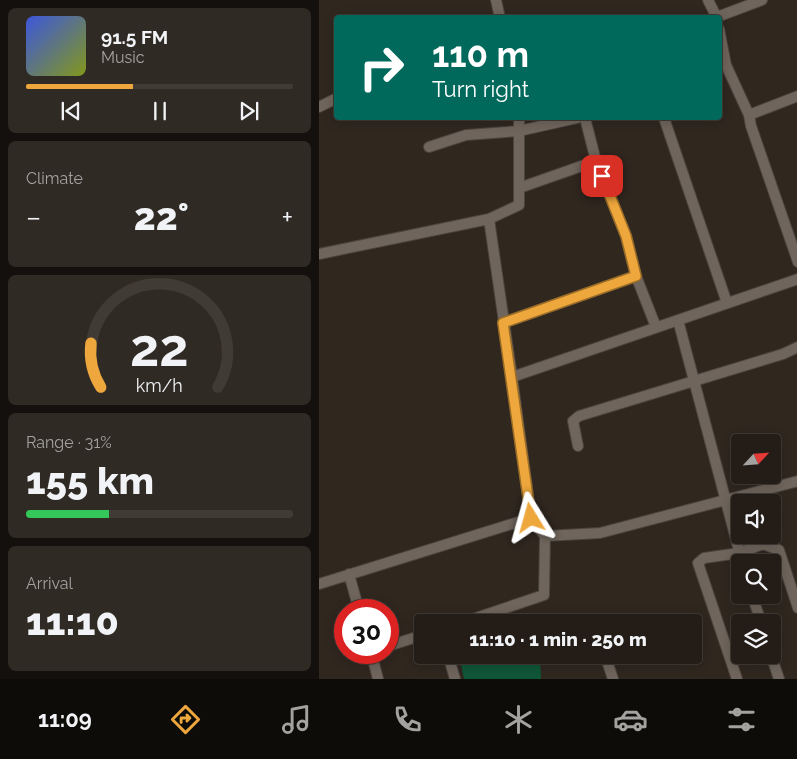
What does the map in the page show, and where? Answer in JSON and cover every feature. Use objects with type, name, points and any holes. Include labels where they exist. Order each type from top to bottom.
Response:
[{"type":"street","points":[[496,0],[499,15]]},
{"type":"street","points":[[708,0],[716,15]]},
{"type":"street","points":[[722,15],[762,0]]},
{"type":"street","points":[[723,66],[749,115],[751,126],[797,262]]},
{"type":"street","points":[[749,115],[797,96]]},
{"type":"street","points":[[319,107],[334,100]]},
{"type":"street","points":[[319,254],[489,219],[519,205],[519,120]]},
{"type":"street","points":[[429,148],[466,135],[519,131],[568,120]]},
{"type":"street","points":[[586,120],[596,160],[626,236],[636,276],[657,327]]},
{"type":"street","points":[[665,120],[727,303]]},
{"type":"street","points":[[519,188],[596,160]]},
{"type":"street","points":[[488,614],[545,595],[545,536],[531,518],[489,219]]},
{"type":"street","points":[[503,323],[636,276]]},
{"type":"street","points":[[512,377],[797,279]]},
{"type":"street","points":[[678,320],[739,554]]},
{"type":"street","points":[[578,446],[573,421],[579,416],[783,354],[797,347]]},
{"type":"street","points":[[545,536],[600,533],[797,481]]},
{"type":"street","points":[[319,584],[531,518]]},
{"type":"street","points":[[747,554],[763,544],[779,550],[780,554]]},
{"type":"street","points":[[781,556],[797,608]]},
{"type":"street","points":[[731,558],[703,558],[698,563],[737,679]]},
{"type":"street","points":[[349,574],[356,599]]},
{"type":"street","points":[[399,643],[414,638]]},
{"type":"street","points":[[374,664],[378,679]]},
{"type":"street","points":[[451,664],[455,679]]},
{"type":"street","points":[[608,664],[613,679]]},
{"type":"street","points":[[774,664],[779,679]]},
{"type":"green space","points":[[461,664],[540,664],[541,679],[464,679]]},
{"type":"route","points":[[531,518],[503,323],[636,276],[626,236],[602,176]]}]
